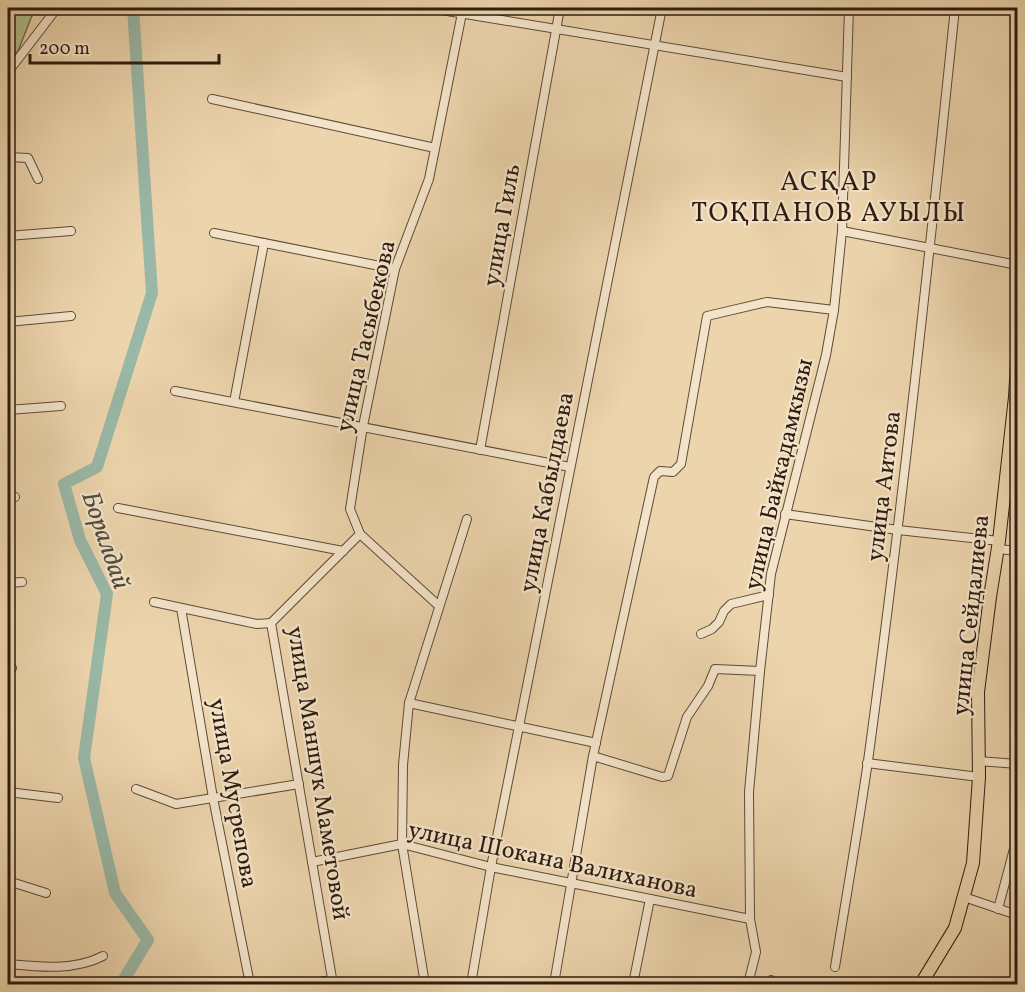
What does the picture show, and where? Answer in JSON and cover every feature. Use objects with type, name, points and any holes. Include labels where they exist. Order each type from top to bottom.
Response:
[{"type":"main road","name":"улица Сейдалиева","points":[[921,984],[955,928],[973,864],[978,777],[978,692],[1016,397],[1017,347]]},
{"type":"street","points":[[8,72],[57,8]]},
{"type":"street","points":[[429,8],[462,10],[556,29],[847,77]]},
{"type":"street","name":"улица Гиль","points":[[480,450],[560,8]]},
{"type":"street","name":"улица Кабылдаева","points":[[471,984],[490,867],[662,8]]},
{"type":"street","name":"улица Байкадамкызы","points":[[748,984],[756,952],[750,918],[749,792],[760,671],[771,574],[826,355],[834,310],[842,231],[849,8]]},
{"type":"street","name":"улица Аитова","points":[[835,967],[867,763],[898,530],[955,8]]},
{"type":"street","name":"улица Тасыбекова","points":[[440,606],[360,534],[350,509],[363,426],[395,269],[429,179],[462,10]]},
{"type":"street","points":[[212,99],[435,148]]},
{"type":"street","points":[[8,157],[28,158],[38,179]]},
{"type":"street","points":[[8,236],[71,231]]},
{"type":"street","points":[[842,231],[1017,265]]},
{"type":"street","points":[[214,233],[395,269]]},
{"type":"street","points":[[234,402],[264,243]]},
{"type":"street","points":[[554,984],[593,756],[654,477],[660,471],[673,472],[681,464],[707,316],[767,302],[834,310]]},
{"type":"street","points":[[8,322],[71,316]]},
{"type":"street","points":[[175,391],[570,467]]},
{"type":"street","points":[[8,410],[61,406]]},
{"type":"street","points":[[118,508],[343,551]]},
{"type":"street","points":[[785,514],[998,545],[1017,551]]},
{"type":"street","points":[[425,984],[402,844],[403,765],[409,703],[467,519]]},
{"type":"street","name":"улица Маншук Маметовой","points":[[333,982],[271,623],[360,534]]},
{"type":"street","points":[[8,583],[22,582]]},
{"type":"street","points":[[700,634],[712,629],[731,604],[769,595]]},
{"type":"street","points":[[154,602],[256,624],[271,623]]},
{"type":"street","name":"улица Мусрепова","points":[[181,608],[213,798],[250,984]]},
{"type":"street","points":[[593,756],[662,777],[668,776],[687,717],[708,686],[715,669],[760,671]]},
{"type":"street","points":[[409,703],[596,743]]},
{"type":"street","points":[[978,761],[1017,764]]},
{"type":"street","points":[[867,763],[978,777]]},
{"type":"street","points":[[136,789],[176,804],[299,784]]},
{"type":"street","points":[[8,792],[58,798]]},
{"type":"street","name":"улица Шокана Валиханова","points":[[312,862],[402,844],[490,867],[750,918]]},
{"type":"street","points":[[998,909],[1014,849]]},
{"type":"street","points":[[8,881],[46,893]]},
{"type":"street","points":[[964,897],[1017,915]]},
{"type":"street","points":[[633,984],[650,899]]},
{"type":"street","points":[[8,964],[73,966],[89,963],[103,956]]},
{"type":"street","points":[[305,984],[333,982]]},
{"type":"green space","points":[[8,8],[35,8],[18,51],[8,64]]},
{"type":"waterway","name":"Боралдай","points":[[121,984],[148,940],[115,893],[84,758],[107,594],[80,540],[64,484],[97,467],[152,293],[133,8]]},
{"type":"district","name":"АСҚАР ТОҚПАНОВ АУЫЛЫ","points":[[829,196]]}]
